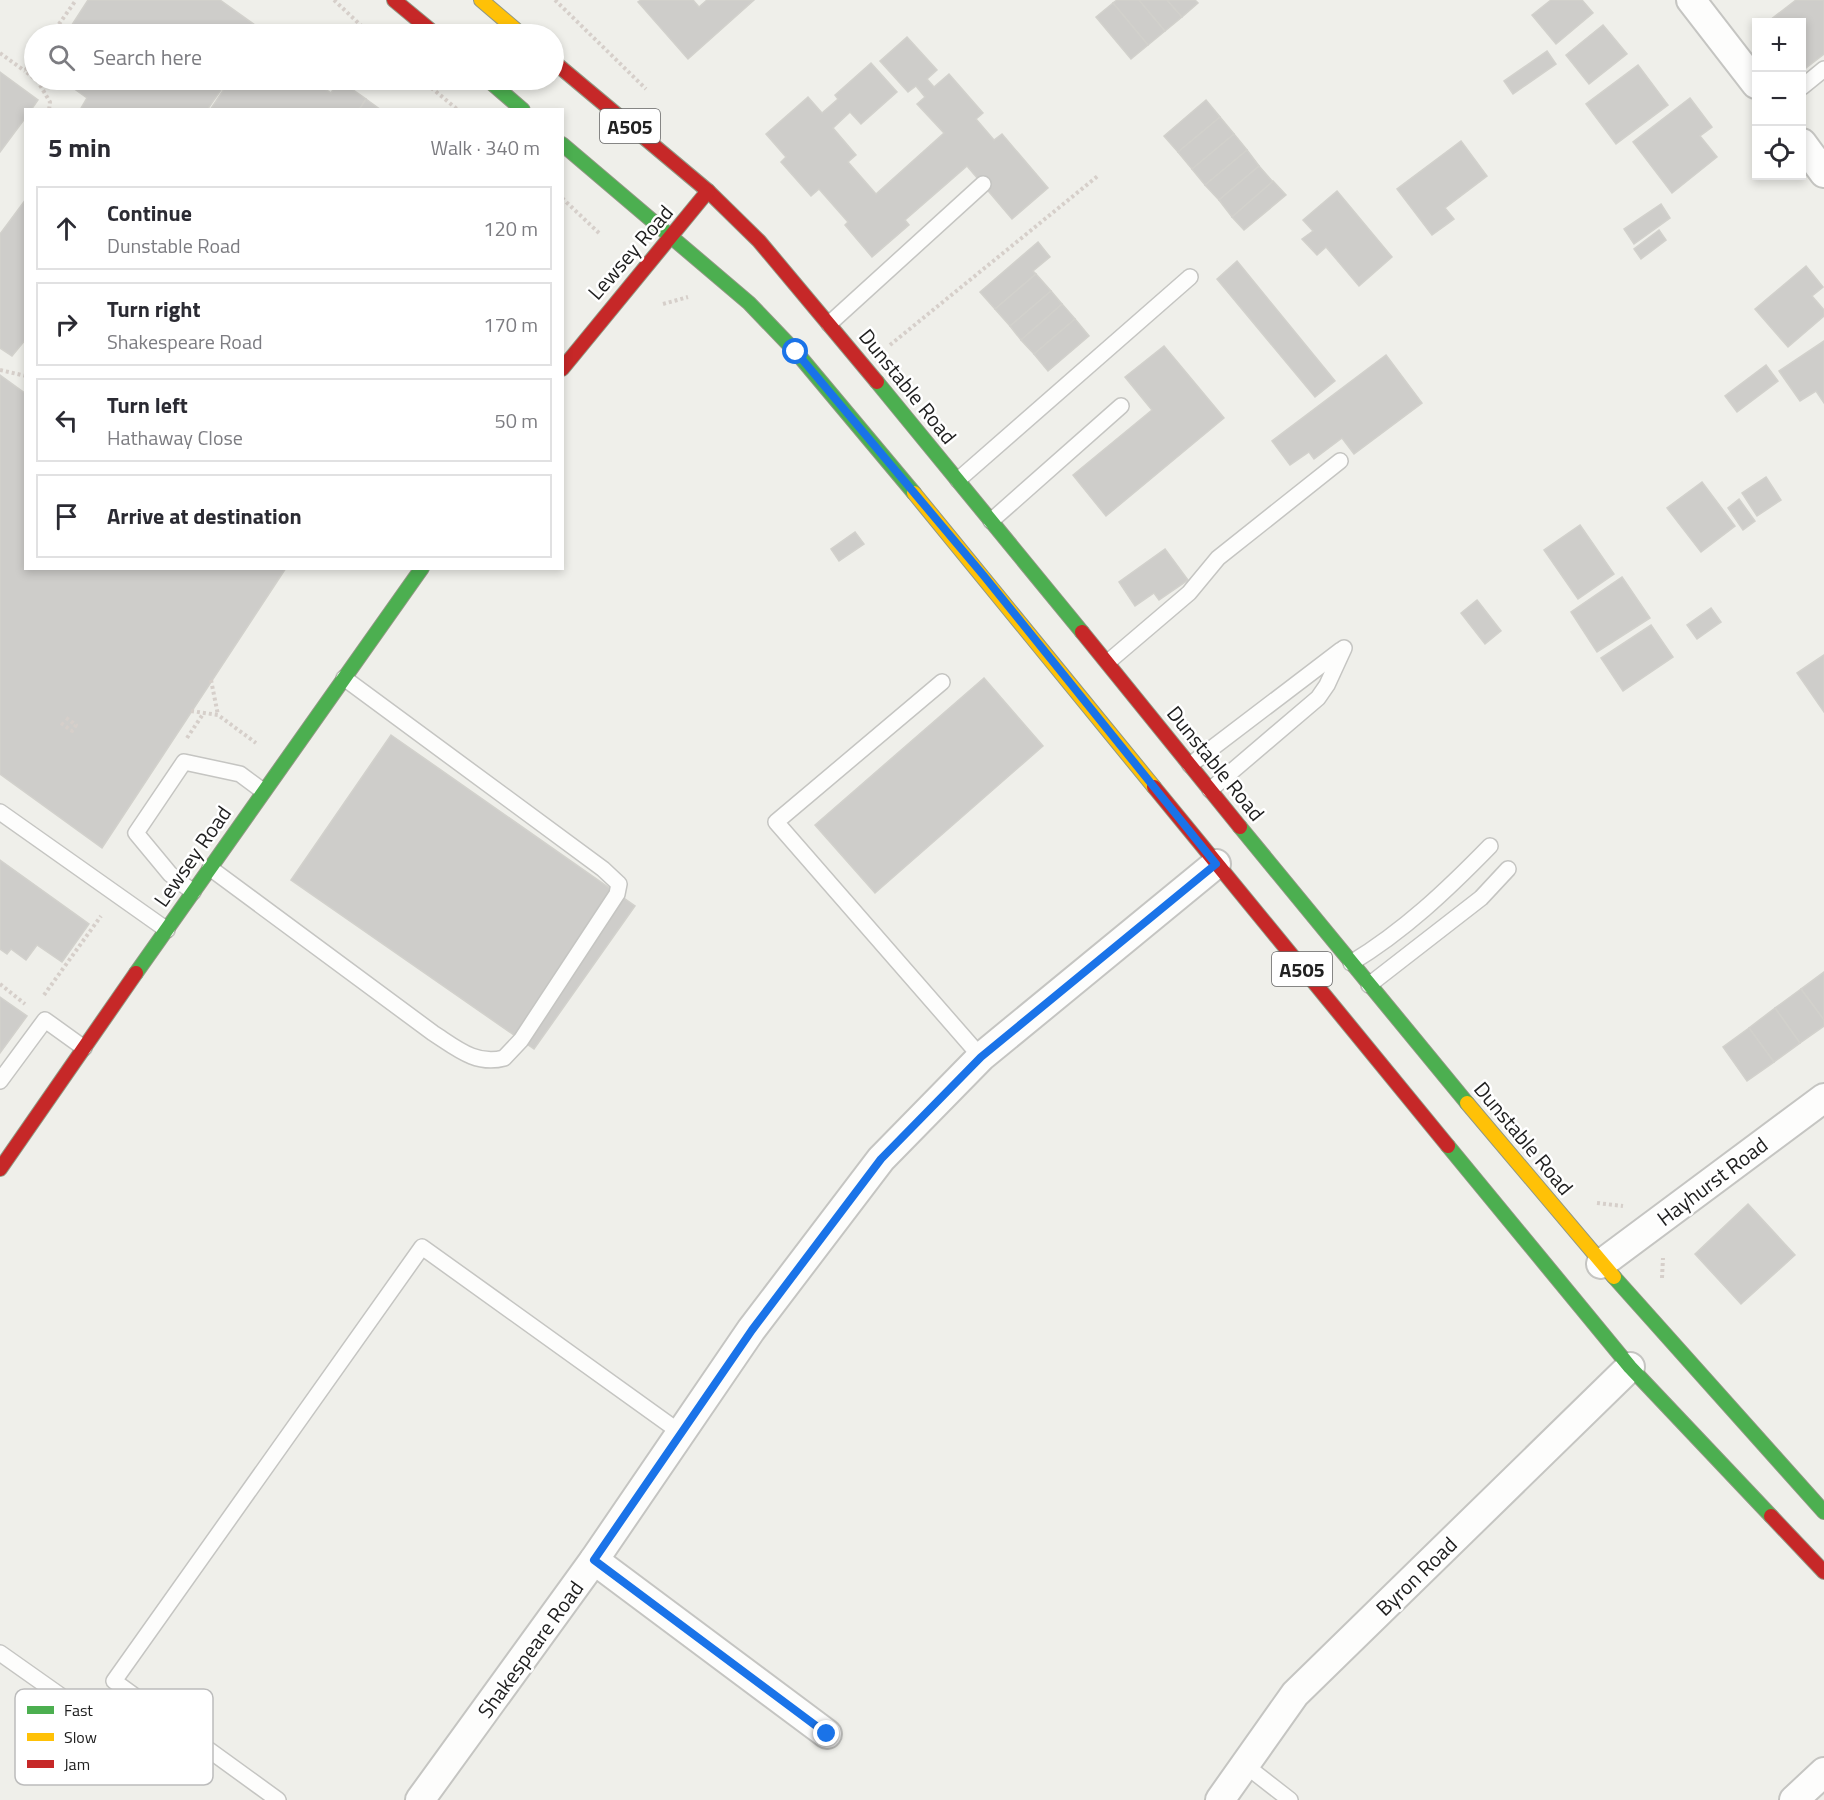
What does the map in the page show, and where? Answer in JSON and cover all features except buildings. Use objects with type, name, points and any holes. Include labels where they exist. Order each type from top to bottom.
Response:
[{"type":"main road","points":[[394,0],[423,24]]},
{"type":"main road","points":[[485,1],[510,24]]},
{"type":"main road","name":"Dunstable Road","points":[[564,70],[708,191],[759,241],[1108,662],[1369,985],[1601,1264],[1760,1444],[1824,1512]]},
{"type":"main road","points":[[500,90],[521,108]]},
{"type":"main road","name":"A505","points":[[564,146],[748,303],[796,352],[984,576],[1216,864],[1630,1367],[1824,1572]]},
{"type":"main road","name":"Lewsey Road","points":[[564,366],[631,280],[672,238],[708,191]]},
{"type":"main road","name":"Lewsey Road","points":[[0,1169],[263,791],[421,570]]},
{"type":"street","points":[[1691,0],[1752,79]]},
{"type":"street","points":[[1806,148],[1824,173]]},
{"type":"street","name":"Shakespeare Road","points":[[420,1800],[594,1560],[752,1330],[881,1159],[981,1057],[1216,864]]},
{"type":"street","name":"Hayhurst Road","points":[[1601,1264],[1824,1098]]},
{"type":"street","name":"Byron Road","points":[[1220,1800],[1295,1694],[1630,1367]]},
{"type":"street","points":[[594,1560],[827,1734]]},
{"type":"street","points":[[1794,1800],[1824,1772]]},
{"type":"lane","points":[[1806,84],[1824,69]]},
{"type":"lane","points":[[829,324],[983,184]]},
{"type":"lane","points":[[958,480],[1190,277]]},
{"type":"lane","points":[[991,521],[1120,406]]},
{"type":"lane","points":[[1108,662],[1189,593],[1218,558],[1340,461]]},
{"type":"lane","points":[[1190,765],[1344,648],[1328,685],[1318,698],[1210,790]]},
{"type":"lane","points":[[210,868],[433,1033],[469,1057],[483,1060],[504,1058],[521,1040],[617,894],[619,884],[603,869],[344,678]]},
{"type":"lane","points":[[942,682],[776,822],[981,1057]]},
{"type":"lane","points":[[193,892],[170,874],[136,833],[184,762],[240,774],[263,791]]},
{"type":"lane","points":[[0,812],[167,930]]},
{"type":"lane","points":[[1351,963],[1398,933],[1443,894],[1490,846]]},
{"type":"lane","points":[[1369,985],[1481,898],[1508,869]]},
{"type":"lane","points":[[0,1081],[39,1015],[84,1048]]},
{"type":"lane","points":[[125,1689],[114,1681],[422,1247],[681,1433]]},
{"type":"lane","points":[[0,1653],[51,1689]]},
{"type":"lane","points":[[213,1753],[278,1800]]},
{"type":"lane","points":[[1245,1765],[1290,1800]]},
{"type":"path","points":[[59,24],[76,0]]},
{"type":"path","points":[[334,0],[359,24]]},
{"type":"path","points":[[0,53],[24,70]]},
{"type":"path","points":[[43,90],[50,102],[49,108]]},
{"type":"path","points":[[434,90],[456,108]]},
{"type":"path","points":[[885,349],[1099,175]]},
{"type":"path","points":[[564,200],[600,234]]},
{"type":"path","points":[[0,370],[24,376]]},
{"type":"path","points":[[211,680],[218,715]]},
{"type":"path","points":[[191,711],[218,715],[259,745]]},
{"type":"path","points":[[61,723],[72,731],[76,725],[65,717]]},
{"type":"path","points":[[0,984],[39,1015],[116,896]]},
{"type":"traffic: fast","points":[[500,90],[521,108]]},
{"type":"traffic: fast","points":[[564,146],[749,303],[796,352],[914,493]]},
{"type":"traffic: fast","points":[[877,382],[1082,632]]},
{"type":"traffic: fast","points":[[136,973],[421,570]]},
{"type":"traffic: fast","points":[[1240,827],[1467,1103]]},
{"type":"traffic: fast","points":[[1448,1146],[1630,1367],[1771,1516]]},
{"type":"traffic: fast","points":[[1614,1277],[1824,1512]]},
{"type":"traffic: slow","points":[[481,0],[509,24]]},
{"type":"traffic: slow","points":[[914,493],[1154,787]]},
{"type":"traffic: slow","points":[[1467,1103],[1614,1277]]},
{"type":"traffic: jam","points":[[394,0],[423,24]]},
{"type":"traffic: jam","points":[[564,70],[708,191],[759,241],[877,382]]},
{"type":"traffic: jam","points":[[564,367],[708,191]]},
{"type":"traffic: jam","points":[[1082,632],[1240,827]]},
{"type":"traffic: jam","points":[[1154,787],[1448,1146]]},
{"type":"traffic: jam","points":[[0,1169],[136,973]]},
{"type":"traffic: jam","points":[[1771,1516],[1824,1572]]},
{"type":"route","points":[[796,352],[984,576],[1216,864],[981,1057],[881,1159],[752,1330],[594,1560],[827,1734]]}]
